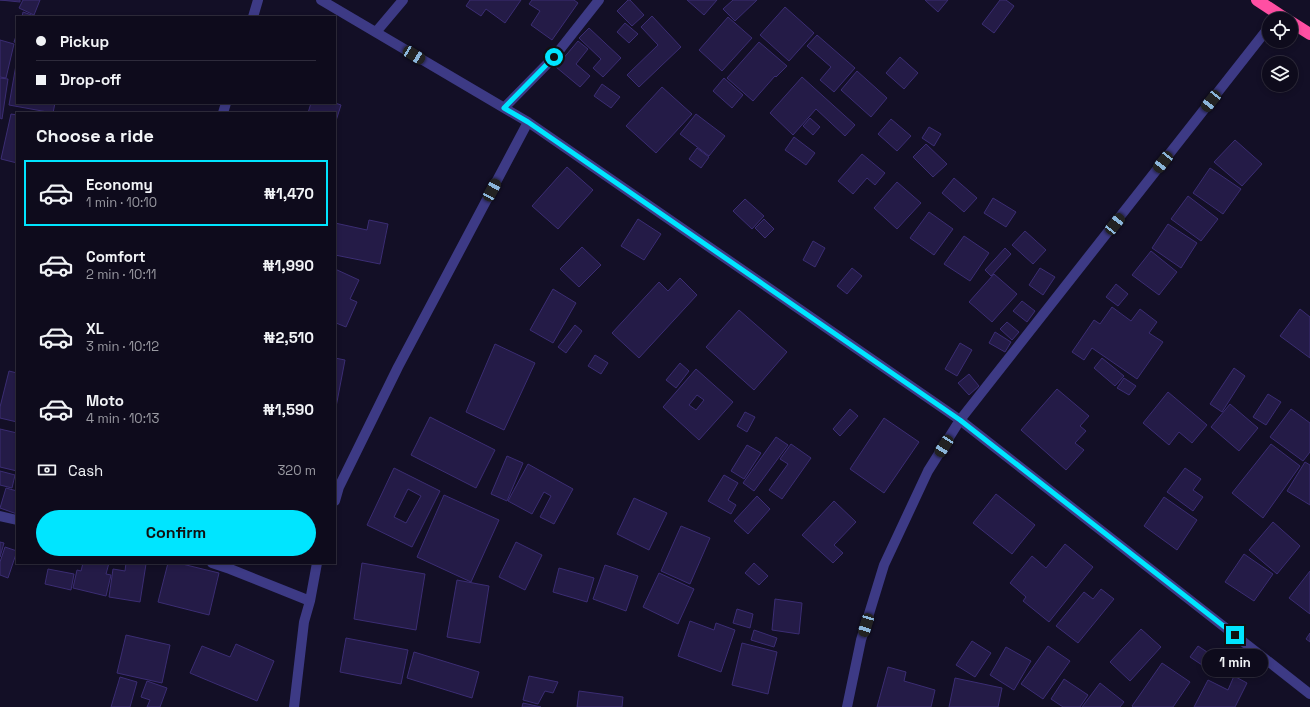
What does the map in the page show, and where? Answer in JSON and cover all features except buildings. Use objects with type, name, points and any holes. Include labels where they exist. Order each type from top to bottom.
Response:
[{"type":"highway","points":[[1257,0],[1273,12]]},
{"type":"highway","points":[[1298,26],[1310,34]]},
{"type":"street","points":[[253,16],[258,0]]},
{"type":"street","points":[[321,0],[528,122],[960,420],[1310,694]]},
{"type":"street","points":[[376,32],[403,0]]},
{"type":"street","points":[[504,108],[554,57],[599,0]]},
{"type":"street","points":[[847,707],[862,640],[884,565],[928,471],[960,420],[1262,36]]},
{"type":"street","points":[[337,487],[398,367],[528,122]]},
{"type":"street","points":[[0,516],[16,520]]},
{"type":"street","points":[[215,564],[310,601]]},
{"type":"street","points":[[294,707],[304,622],[310,601],[316,564]]},
{"type":"route","points":[[554,57],[504,108],[528,122],[960,420],[1235,635]]}]
